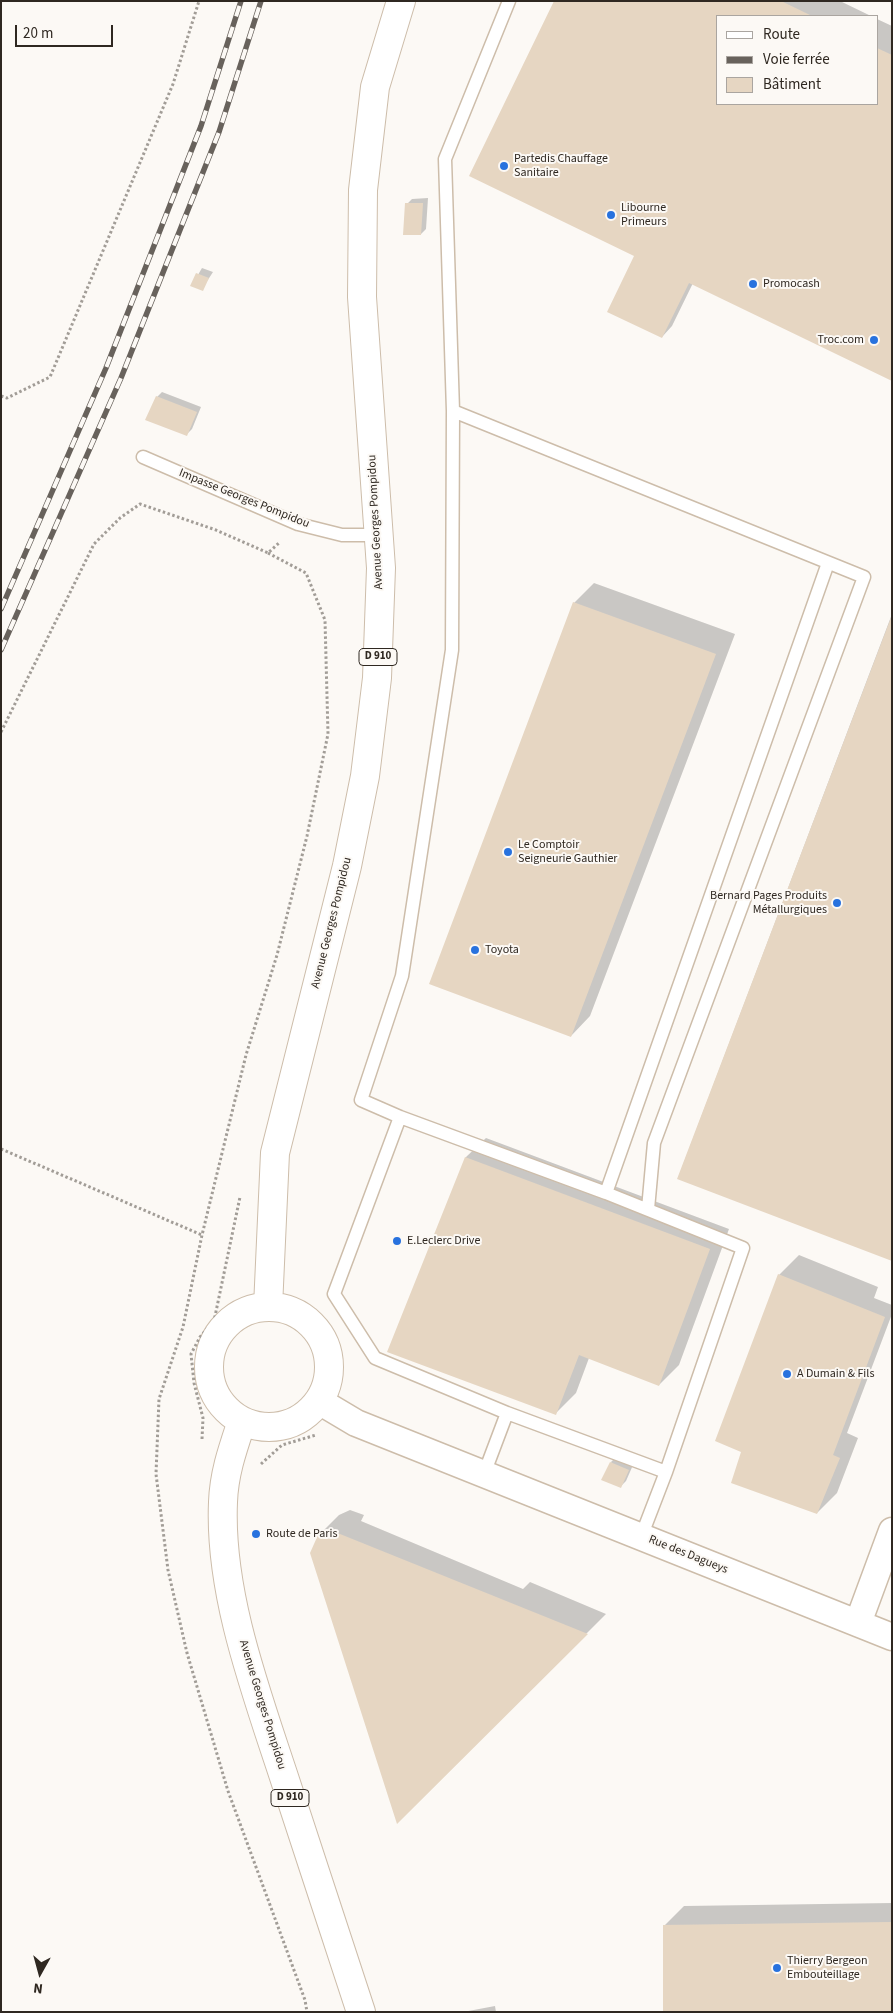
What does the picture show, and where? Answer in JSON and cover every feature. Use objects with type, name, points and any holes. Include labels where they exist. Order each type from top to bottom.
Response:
[{"type":"main road","name":"Avenue Georges Pompidou","points":[[268,1307],[275,1153],[347,866],[365,776],[377,678],[381,568],[362,297],[363,190],[374,87],[401,1]]},
{"type":"main road","points":[[268,1307],[287,1310],[304,1318],[318,1330],[326,1348],[330,1365],[327,1384],[319,1401],[308,1414],[293,1423],[276,1427],[259,1427],[242,1421],[226,1410],[215,1393],[209,1374],[210,1354],[218,1335],[231,1320],[248,1310],[268,1307]]},
{"type":"main road","name":"Avenue Georges Pompidou","points":[[242,1421],[226,1471],[223,1502],[223,1546],[233,1605],[259,1701],[361,2012]]},
{"type":"street","name":"Rue des Dagueys","points":[[319,1401],[356,1423],[892,1637]]},
{"type":"street","points":[[858,1623],[892,1531]]},
{"type":"lane","points":[[509,1],[445,159],[453,411],[452,650],[402,976],[361,1100],[400,1117],[606,1192],[743,1248],[666,1472],[641,1537]]},
{"type":"lane","points":[[453,411],[864,577],[654,1142],[648,1209]]},
{"type":"lane","name":"Impasse Georges Pompidou","points":[[143,457],[298,524],[342,535],[378,535]]},
{"type":"lane","points":[[606,1192],[828,563]]},
{"type":"lane","points":[[400,1117],[334,1294],[375,1358],[507,1413],[666,1472]]},
{"type":"lane","points":[[484,1474],[507,1413]]},
{"type":"path","points":[[1,396],[7,398],[50,377],[172,84],[199,1]]},
{"type":"path","points":[[1,732],[94,544],[120,518],[140,504],[216,530],[268,553],[298,524]]},
{"type":"path","points":[[1,1149],[202,1235]]},
{"type":"path","points":[[214,1320],[241,1195]]},
{"type":"path","points":[[257,1468],[282,1445],[356,1423]]},
{"type":"building","points":[[554,1],[781,1],[810,15],[716,15],[716,105],[878,105],[878,48],[892,55],[892,381],[689,283],[662,338],[607,312],[634,256],[469,176]]},
{"type":"building","points":[[405,203],[423,203],[421,235],[403,235]]},
{"type":"building","points":[[196,273],[209,278],[203,291],[190,286]]},
{"type":"building","points":[[156,396],[197,412],[187,436],[145,420]]},
{"type":"building","points":[[573,602],[716,654],[571,1037],[429,984]]},
{"type":"building","name":"Bernard Pages Produits Métallurgiques","points":[[892,615],[892,1261],[677,1179]]},
{"type":"building","points":[[465,1157],[710,1249],[659,1386],[579,1355],[556,1415],[387,1352]]},
{"type":"building","name":"A Dumain & Fils","points":[[778,1274],[885,1317],[833,1455],[840,1458],[817,1514],[731,1483],[741,1452],[715,1441]]},
{"type":"building","points":[[610,1462],[629,1470],[621,1488],[601,1480]]},
{"type":"building","points":[[330,1530],[588,1634],[397,1824],[310,1553],[318,1535]]},
{"type":"building","name":"Thierry Bergeon Embouteillage","points":[[892,1922],[892,2012],[663,2012],[663,1925]]},
{"type":"railway","points":[[1,609],[106,368],[201,126],[241,1]]},
{"type":"railway","points":[[1,650],[121,378],[219,132],[261,1]]},
{"type":"place","name":"Partedis Chauffage Sanitaire","points":[[504,166]]},
{"type":"place","name":"Libourne Primeurs","points":[[611,215]]},
{"type":"place","name":"Promocash","points":[[753,284]]},
{"type":"place","name":"Troc.com","points":[[874,340]]},
{"type":"place","name":"Le Comptoir Seigneurie Gauthier","points":[[508,852]]},
{"type":"place","name":"Bernard Pages Produits Métallurgiques","points":[[837,903]]},
{"type":"place","name":"Toyota","points":[[475,950]]},
{"type":"place","name":"E.Leclerc Drive","points":[[397,1241]]},
{"type":"place","name":"A Dumain & Fils","points":[[787,1374]]},
{"type":"place","name":"Route de Paris","points":[[256,1534]]},
{"type":"place","name":"Thierry Bergeon Embouteillage","points":[[777,1968]]}]
